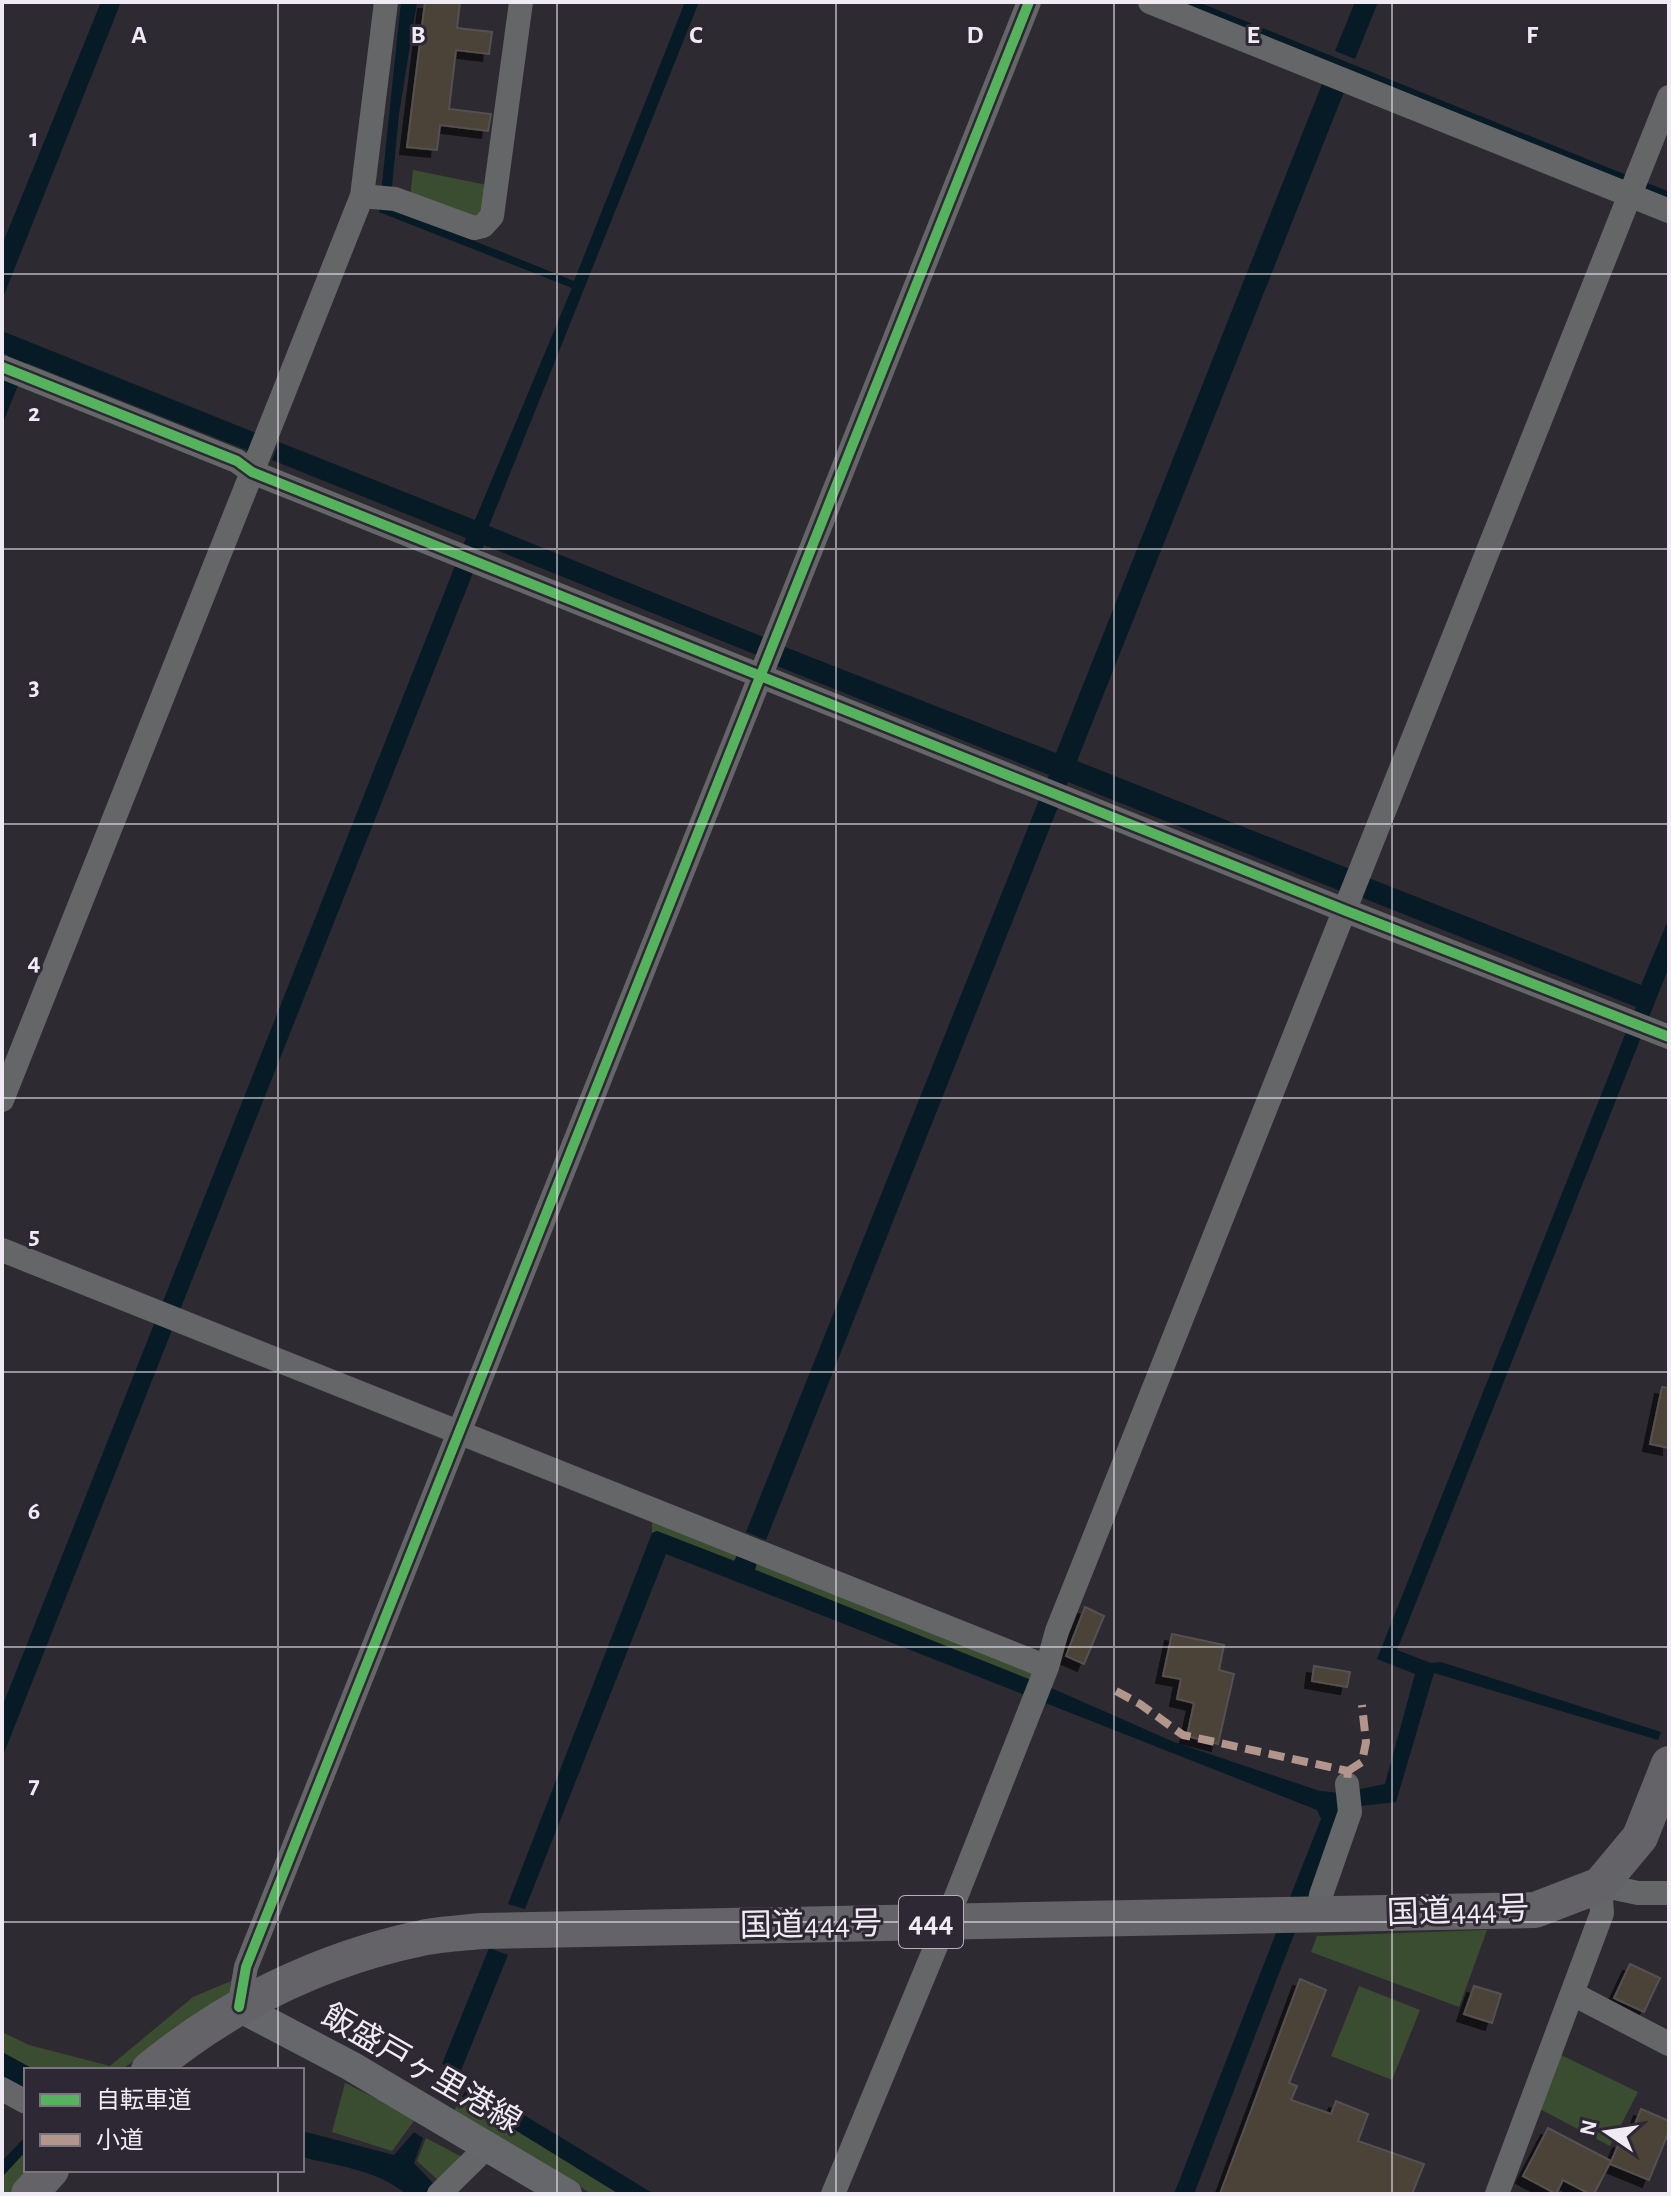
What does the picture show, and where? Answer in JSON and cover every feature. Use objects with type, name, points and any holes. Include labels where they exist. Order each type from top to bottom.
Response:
[{"type":"highway","name":"国道444号","points":[[152,2068],[188,2039],[239,2007],[298,1977],[360,1954],[423,1938],[482,1931],[1535,1910],[1600,1885],[1640,1837],[1669,1764]]},
{"type":"highway","points":[[29,2194],[49,2172]]},
{"type":"main road","name":"飯盛戸ヶ里港線","points":[[239,2007],[351,2066],[567,2194]]},
{"type":"street","points":[[2,1100],[252,472],[378,197],[386,2]]},
{"type":"street","points":[[378,197],[474,228],[483,226],[492,216],[521,2]]},
{"type":"street","points":[[239,2007],[246,1967],[1029,2]]},
{"type":"street","points":[[1150,2],[1669,211]]},
{"type":"street","points":[[833,2194],[946,1922],[1047,1667],[1057,1631],[1669,97]]},
{"type":"street","points":[[2,367],[237,461],[252,472],[1344,910],[1660,1033]]},
{"type":"street","points":[[2,1250],[1047,1667]]},
{"type":"street","points":[[1318,1914],[1321,1895],[1350,1812],[1347,1784]]},
{"type":"street","points":[[1497,2194],[1602,1913],[1600,1885],[1638,1893],[1669,1893]]},
{"type":"street","points":[[1573,1994],[1669,2044]]},
{"type":"street","points":[[2,2089],[24,2101]]},
{"type":"street","points":[[442,2191],[488,2146]]},
{"type":"green space","points":[[413,170],[492,186],[476,223],[410,198]]},
{"type":"green space","points":[[652,1519],[739,1551],[735,1561],[657,1531],[652,1533]]},
{"type":"green space","points":[[758,1559],[1033,1670],[1031,1680],[754,1569]]},
{"type":"green space","points":[[1487,1930],[1459,2007],[1311,1952],[1317,1936]]},
{"type":"green space","points":[[231,1981],[229,1993],[124,2068],[31,2068],[2,2052],[2,2032],[29,2045],[110,2066],[193,1997]]},
{"type":"green space","points":[[1359,1986],[1420,2010],[1392,2080],[1331,2056]]},
{"type":"green space","points":[[1559,2054],[1638,2092],[1610,2146],[1538,2108]]},
{"type":"green space","points":[[345,2083],[416,2118],[392,2151],[332,2132]]},
{"type":"green space","points":[[462,2097],[619,2194],[592,2194],[454,2111]]},
{"type":"green space","points":[[426,2138],[464,2158],[440,2182],[417,2161]]},
{"type":"green space","points":[[24,2153],[24,2172],[32,2172],[12,2194],[2,2194],[2,2177]]},
{"type":"water","points":[[101,2],[121,2],[2,300],[2,245]]},
{"type":"water","points":[[401,2],[417,2],[399,114],[390,207],[574,281],[685,2],[699,2],[489,526],[766,638],[759,656],[484,545],[2,1758],[2,1707],[466,538],[272,460],[279,442],[475,520],[572,288],[379,212]]},
{"type":"water","points":[[1355,2],[1378,2],[1355,59],[1335,51]]},
{"type":"water","points":[[1322,84],[1344,92],[1077,761],[1350,869],[1343,892],[1068,782],[766,1540],[746,1532],[1049,775],[772,664],[780,645],[1056,753]]},
{"type":"water","points":[[2,331],[256,433],[249,451],[27,363],[2,425],[2,371],[8,355],[2,353]]},
{"type":"water","points":[[1366,877],[1641,985],[1669,918],[1669,967],[1397,1650],[1661,1732],[1658,1740],[1434,1673],[1396,1802],[1343,1808],[1307,1902],[1288,1902],[1321,1819],[1317,1810],[1043,1702],[1049,1687],[1174,1742],[1320,1791],[1341,1793],[1385,1784],[1415,1674],[1377,1659],[1636,1007],[1358,896]]},
{"type":"water","points":[[657,1531],[734,1561],[739,1551],[758,1559],[755,1570],[1031,1680],[1025,1695],[666,1554],[525,1909],[508,1904],[652,1533]]},
{"type":"water","points":[[1295,1932],[1194,2194],[1174,2194],[1276,1933]]},
{"type":"water","points":[[489,1948],[508,1955],[460,2073],[442,2064]]},
{"type":"water","points":[[2,2052],[31,2068],[24,2068],[24,2091],[2,2079]]},
{"type":"water","points":[[470,2082],[654,2194],[619,2194],[462,2097]]},
{"type":"water","points":[[304,2132],[394,2155],[414,2132],[423,2138],[414,2163],[443,2194],[406,2194],[383,2179],[304,2157]]},
{"type":"water","points":[[24,2138],[24,2153],[2,2177],[2,2161]]},
{"type":"building","points":[[425,2],[460,2],[457,28],[492,32],[489,54],[456,50],[449,109],[491,114],[488,131],[440,125],[437,150],[407,147]]},
{"type":"building","points":[[1662,1387],[1669,1388],[1669,1448],[1650,1444]]},
{"type":"building","points":[[1085,1607],[1104,1616],[1084,1664],[1066,1656]]},
{"type":"building","points":[[1172,1634],[1224,1645],[1219,1670],[1234,1674],[1218,1744],[1187,1736],[1194,1703],[1177,1699],[1181,1679],[1163,1676]]},
{"type":"building","points":[[1314,1666],[1350,1672],[1347,1687],[1312,1681]]},
{"type":"building","points":[[1630,1964],[1660,1978],[1644,2012],[1614,1998]]},
{"type":"building","points":[[1300,1979],[1326,1990],[1289,2083],[1297,2086],[1291,2100],[1331,2114],[1336,2101],[1368,2114],[1358,2141],[1424,2164],[1412,2194],[1220,2194]]},
{"type":"building","points":[[1474,1986],[1501,1994],[1492,2023],[1464,2014]]},
{"type":"building","points":[[1641,2109],[1669,2121],[1669,2131],[1649,2180],[1610,2164],[1620,2141],[1627,2144]]},
{"type":"building","points":[[1548,2128],[1611,2161],[1594,2194],[1563,2180],[1556,2194],[1523,2176]]},
{"type":"waterway","points":[[1190,2],[1626,178]]},
{"type":"waterway","points":[[1647,186],[1669,195]]},
{"type":"marked path","points":[[1116,1691],[1183,1735],[1348,1771],[1347,1784]]},
{"type":"marked path","points":[[1348,1771],[1362,1762],[1366,1742],[1362,1705]]},
{"type":"cycle path","points":[[239,2007],[246,1967],[1029,2]]},
{"type":"cycle path","points":[[2,367],[237,461],[252,472],[1344,910],[1669,1037]]}]
